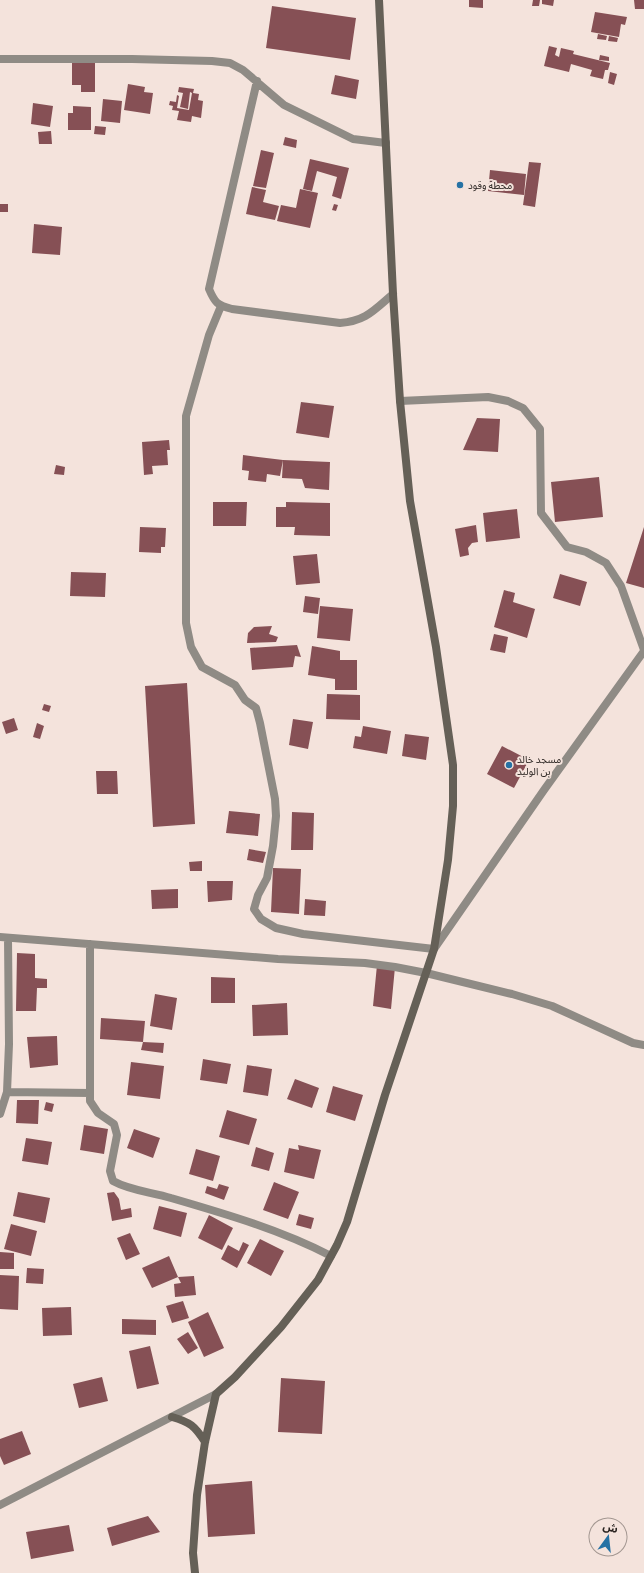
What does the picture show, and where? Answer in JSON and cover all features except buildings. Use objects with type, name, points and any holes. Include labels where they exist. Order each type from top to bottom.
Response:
[{"type":"street","points":[[0,1505],[216,1394],[235,1377],[281,1327],[318,1280],[348,1222],[385,1095],[434,949],[448,860],[453,806],[453,766],[436,646],[410,501],[400,401],[393,294],[379,0]]},
{"type":"street","points":[[0,59],[64,58],[212,61],[230,63],[243,70],[284,104],[353,139],[386,143]]},
{"type":"street","points":[[257,81],[209,289],[214,301],[221,306],[232,309],[340,323],[354,322],[369,315],[393,294]]},
{"type":"street","points":[[221,306],[209,335],[186,416],[186,623],[191,646],[202,667],[235,685],[245,700],[256,708],[260,723],[275,799],[276,816],[273,846],[267,878],[258,895],[254,909],[261,919],[276,928],[303,934],[434,949]]},
{"type":"street","points":[[400,401],[488,397],[508,401],[523,408],[540,429],[541,513],[567,547],[586,552],[606,563],[621,586],[644,651],[544,790],[434,949]]},
{"type":"street","points":[[0,1114],[7,1092],[9,1044],[4,938],[278,959],[365,963],[426,973],[512,994],[552,1006],[633,1043],[644,1045]]},
{"type":"street","points":[[90,944],[90,1101],[98,1113],[114,1124],[117,1135],[110,1171],[113,1181],[125,1188],[158,1194],[240,1219],[305,1242],[331,1256]]},
{"type":"street","points":[[7,1092],[90,1093]]},
{"type":"street","points":[[195,1573],[193,1553],[197,1495],[205,1442],[216,1394]]},
{"type":"street","points":[[172,1417],[190,1423],[197,1429],[205,1442]]},
{"type":"place","name":"محطة وقود","points":[[460,185]]},
{"type":"place","name":"مسجد خالد بن الوليد","points":[[509,765]]}]
